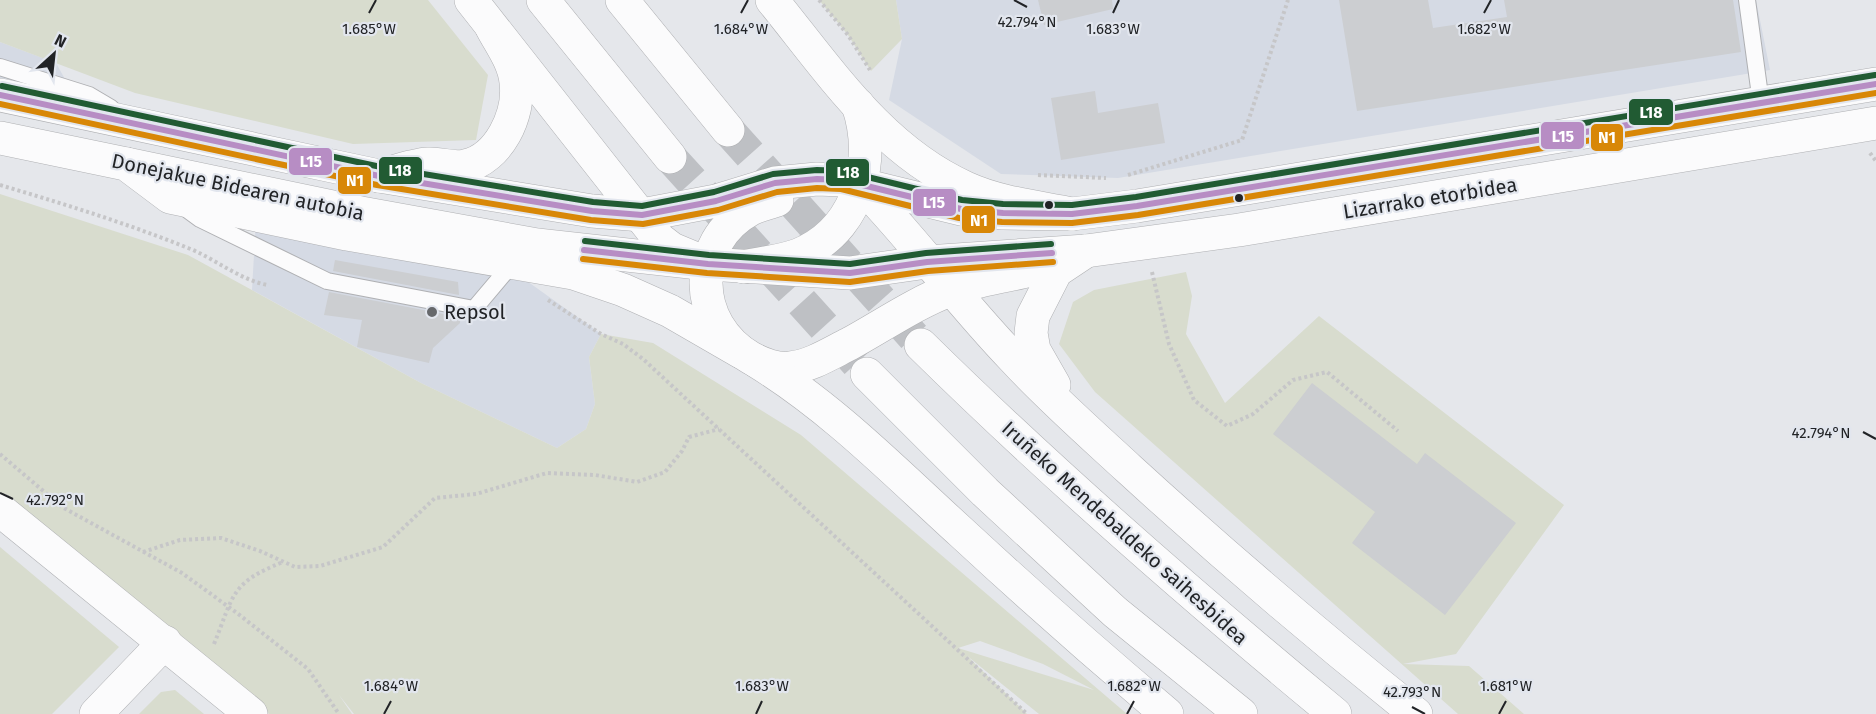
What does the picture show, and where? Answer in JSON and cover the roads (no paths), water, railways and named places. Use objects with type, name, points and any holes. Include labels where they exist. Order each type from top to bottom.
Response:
[{"type":"main road","points":[[471,0],[659,238],[672,249],[708,264]]},
{"type":"main road","points":[[543,0],[670,157]]},
{"type":"main road","points":[[622,0],[728,130]]},
{"type":"main road","points":[[772,0],[857,104],[901,149],[945,178],[994,198],[1072,214]]},
{"type":"main road","points":[[379,176],[429,164],[466,166],[489,154],[499,142],[512,117],[516,82],[512,64],[492,28]]},
{"type":"main road","name":"Lizarrako etorbidea","points":[[1072,214],[1137,206],[1876,84]]},
{"type":"main road","name":"Donejakue Bidearen autobia","points":[[0,95],[379,176],[592,211],[642,215],[716,201],[775,183],[817,179],[852,182],[961,209],[1003,213],[1072,214]]},
{"type":"main road","points":[[744,267],[800,255],[810,250],[840,223],[856,198],[852,182],[866,143],[864,123],[857,104]]},
{"type":"main road","name":"Donejakue Bidearen autobia","points":[[0,138],[361,213],[537,244],[708,264],[850,273],[927,262],[1086,251]]},
{"type":"main road","name":"Lizarrako etorbidea","points":[[1086,251],[1239,230],[1773,140],[1873,138]]},
{"type":"main road","points":[[126,164],[170,197],[507,270],[573,273],[623,290],[670,311],[749,356],[802,392],[855,435],[1049,614],[1167,714]]},
{"type":"main road","points":[[852,182],[894,220],[927,262],[1015,361],[1072,415],[1214,546],[1321,638],[1416,714]]},
{"type":"main road","points":[[852,182],[752,209],[737,219],[723,235],[705,274],[706,295],[716,326],[749,356],[790,368],[824,357],[951,289],[1028,270],[1086,251]]},
{"type":"main road","points":[[1072,415],[1034,350],[1031,333],[1033,316],[1056,271],[1086,251]]},
{"type":"main road","name":"Iruñeko Mendebaldeko saihesbidea","points":[[921,345],[1062,480],[1213,613],[1335,714]]},
{"type":"main road","points":[[867,374],[985,492],[1115,612],[1241,714]]},
{"type":"main road","points":[[0,510],[251,714]]},
{"type":"main road","points":[[96,714],[165,642]]},
{"type":"lane","points":[[1747,0],[1761,102]]},
{"type":"lane","points":[[0,67],[89,95],[143,127]]},
{"type":"lane","points":[[170,197],[200,219],[327,281],[474,309],[507,270]]},
{"type":"tunnel","points":[[728,130],[921,345]]},
{"type":"tunnel","points":[[670,157],[867,374]]},
{"type":"place","name":"Repsol","points":[[432,312]]}]
